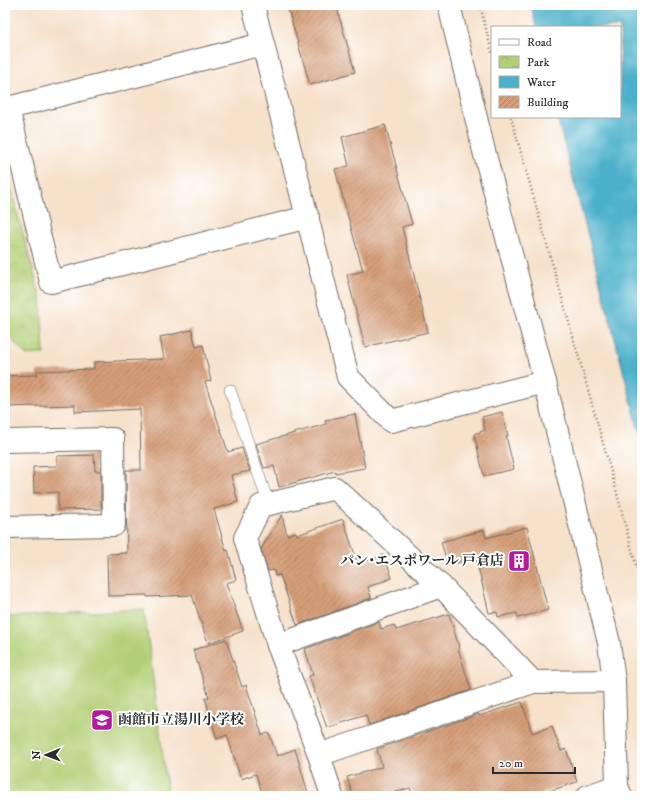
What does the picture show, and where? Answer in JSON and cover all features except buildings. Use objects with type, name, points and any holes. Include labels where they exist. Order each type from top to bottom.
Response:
[{"type":"street","points":[[253,5],[348,377],[391,422],[545,382]]},
{"type":"street","points":[[449,5],[484,151],[545,382],[609,642],[614,681],[619,791],[588,796]]},
{"type":"street","points":[[262,44],[8,108],[52,282],[308,217]]},
{"type":"street","points":[[5,441],[113,439],[114,525],[5,527]]},
{"type":"street","points":[[332,796],[319,755],[278,645],[245,538],[261,506],[335,488],[440,586],[533,682]]},
{"type":"street","points":[[278,645],[440,586]]},
{"type":"street","points":[[319,755],[533,682],[614,681]]},
{"type":"lane","points":[[230,390],[269,505]]},
{"type":"path","points":[[480,5],[491,49]]},
{"type":"path","points":[[511,118],[612,475],[642,588]]},
{"type":"green space","points":[[5,167],[41,299],[44,354],[26,355],[5,332]]},
{"type":"green space","name":"函館市立湯川小学校","points":[[144,609],[168,796],[5,796],[5,617]]},
{"type":"water","points":[[531,5],[642,5],[642,443],[557,118],[621,118],[621,26],[536,26]]},
{"type":"place","name":"パン･エスポワール 戸倉店","points":[[519,561]]},
{"type":"place","name":"函館市立湯川小学校","points":[[102,720]]}]
